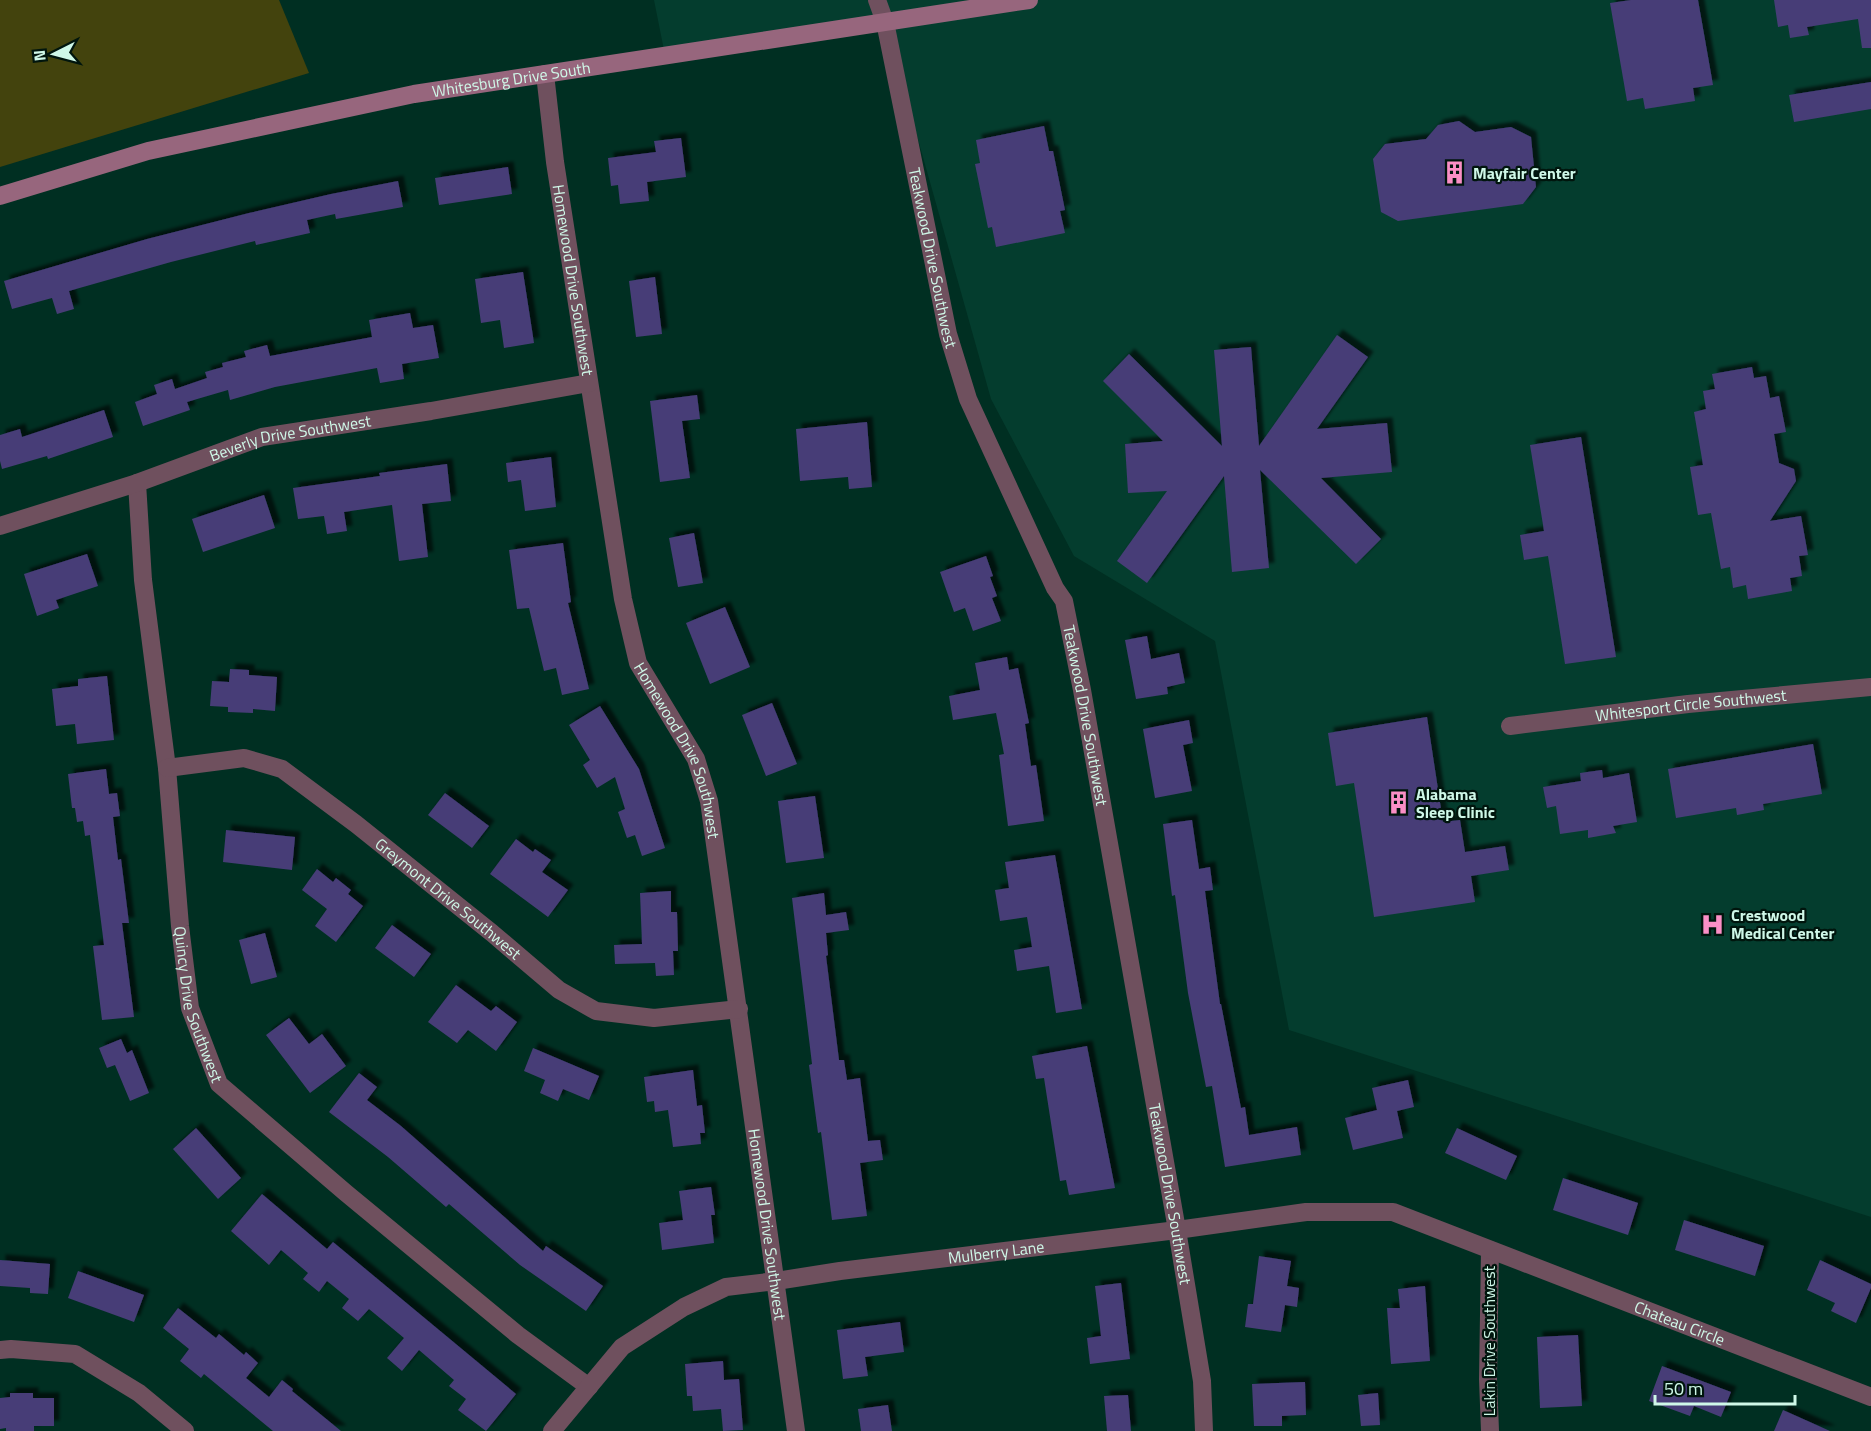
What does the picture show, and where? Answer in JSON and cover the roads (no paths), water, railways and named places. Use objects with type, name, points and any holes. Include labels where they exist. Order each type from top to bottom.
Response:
[{"type":"main road","name":"Whitesburg Drive South","points":[[0,196],[148,151],[414,94],[1029,0]]},
{"type":"street","name":"Teakwood Drive Southwest","points":[[877,0],[885,22],[948,334],[968,399],[1055,588],[1064,601],[1082,690],[1177,1230],[1202,1381],[1204,1431]]},
{"type":"street","points":[[885,22],[891,0]]},
{"type":"street","name":"Homewood Drive Southwest","points":[[545,74],[557,173],[622,599],[638,663],[696,759],[710,801],[796,1431]]},
{"type":"street","name":"Beverly Drive Southwest","points":[[0,525],[137,483],[262,436],[431,411],[589,384]]},
{"type":"street","name":"Quincy Drive Southwest","points":[[137,483],[143,580],[167,768],[180,926],[190,1008],[219,1084],[500,1320],[589,1387]]},
{"type":"street","name":"Whitesport Circle Southwest","points":[[1510,726],[1688,704],[1871,687]]},
{"type":"street","name":"Greymont Drive Southwest","points":[[167,768],[244,758],[282,769],[366,831],[559,990],[596,1011],[654,1018],[739,1009]]},
{"type":"street","name":"Mulberry Lane","points":[[552,1431],[622,1347],[684,1307],[726,1287],[840,1270],[1177,1230],[1306,1212],[1393,1212],[1490,1250]]},
{"type":"street","name":"Chateau Circle","points":[[1490,1250],[1871,1396]]},
{"type":"street","name":"Lakin Drive Southwest","points":[[1490,1250],[1488,1379],[1490,1431]]},
{"type":"street","points":[[0,1350],[75,1354],[139,1393],[185,1431]]},
{"type":"place","name":"Mayfair Center","points":[[1455,173]]},
{"type":"place","name":"Alabama Sleep Clinic","points":[[1398,803]]},
{"type":"place","name":"Crestwood Medical Center","points":[[1713,924]]}]
